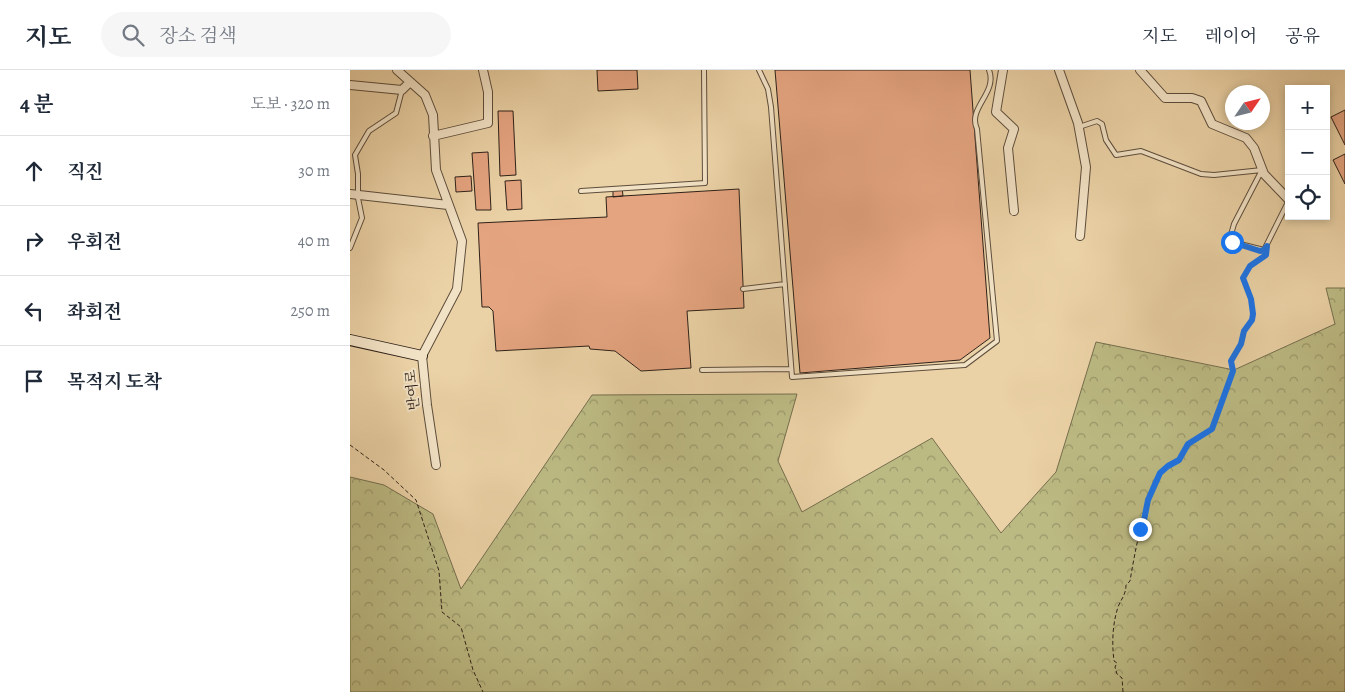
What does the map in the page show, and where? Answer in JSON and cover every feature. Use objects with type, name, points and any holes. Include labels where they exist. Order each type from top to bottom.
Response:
[{"type":"street","points":[[397,70],[424,95],[433,115],[436,170],[445,188],[448,205],[462,241],[458,289],[422,356]]},
{"type":"street","points":[[433,136],[488,123],[488,92],[483,70]]},
{"type":"street","points":[[1003,70],[996,112],[1014,129],[1008,148],[1014,211]]},
{"type":"street","points":[[1060,70],[1079,127],[1086,167],[1080,236]]},
{"type":"street","points":[[1140,70],[1165,98],[1192,98],[1201,101],[1212,124],[1246,138],[1254,148],[1262,170],[1285,196]]},
{"type":"street","points":[[350,85],[402,90],[410,82]]},
{"type":"street","points":[[354,194],[448,205]]},
{"type":"street","name":"반여로","points":[[350,340],[422,356],[436,465]]},
{"type":"lane","points":[[581,191],[705,183],[704,70]]},
{"type":"lane","points":[[760,70],[768,89],[771,107],[792,376],[965,365],[997,341],[977,129],[974,123],[974,114],[986,97],[990,86],[989,70]]},
{"type":"lane","points":[[350,248],[362,218],[354,194],[358,174],[354,159],[358,147],[369,131],[396,113],[402,90]]},
{"type":"lane","points":[[1079,127],[1097,121],[1102,124],[1106,140],[1116,155],[1141,151],[1201,174],[1214,175],[1262,170]]},
{"type":"lane","points":[[1262,170],[1234,224],[1230,238],[1232,242],[1260,251],[1264,250],[1285,208]]},
{"type":"lane","points":[[350,234],[355,238]]},
{"type":"lane","points":[[743,289],[785,284]]},
{"type":"lane","points":[[702,370],[791,369]]},
{"type":"path","points":[[1123,692],[1122,678],[1117,674],[1115,667],[1117,663],[1114,661],[1112,652],[1114,642],[1112,636],[1119,605],[1126,594],[1126,585],[1130,582],[1148,500],[1160,473],[1179,460],[1188,444],[1212,429],[1233,371],[1231,361],[1241,344],[1244,331],[1252,320],[1251,299],[1243,278],[1250,266],[1266,255],[1267,246]]},
{"type":"path","points":[[350,444],[384,470],[416,500],[439,571],[442,612],[461,627],[473,670],[483,692]]},
{"type":"green space","points":[[1326,288],[1345,288],[1345,692],[350,692],[350,477],[384,485],[433,514],[461,589],[592,395],[797,394],[778,461],[802,512],[932,438],[1001,533],[1056,472],[1096,342],[1234,370],[1335,324]]},
{"type":"building","points":[[597,70],[637,70],[638,89],[598,91]]},
{"type":"building","points":[[775,70],[970,70],[990,338],[960,360],[800,373]]},
{"type":"building","points":[[1345,110],[1345,145],[1331,117]]},
{"type":"building","points":[[498,111],[513,111],[516,175],[500,176]]},
{"type":"building","points":[[488,152],[491,210],[476,210],[472,153]]},
{"type":"building","points":[[1345,154],[1345,184],[1333,160]]},
{"type":"building","points":[[471,176],[472,191],[456,192],[455,177]]},
{"type":"building","points":[[521,180],[522,209],[507,210],[505,181]]},
{"type":"building","points":[[622,187],[623,196],[613,197],[613,188]]},
{"type":"building","points":[[739,189],[744,308],[687,311],[691,368],[641,371],[615,351],[590,349],[589,346],[496,351],[493,311],[489,307],[482,307],[478,223],[607,217],[606,197]]},
{"type":"route","points":[[1140,529],[1143,525],[1148,500],[1159,479],[1160,473],[1179,460],[1188,444],[1200,439],[1215,424],[1230,373],[1233,371],[1231,361],[1241,344],[1244,331],[1252,320],[1251,299],[1243,278],[1250,266],[1261,260],[1266,255],[1268,249],[1267,246],[1264,250],[1260,251],[1232,242]]}]
